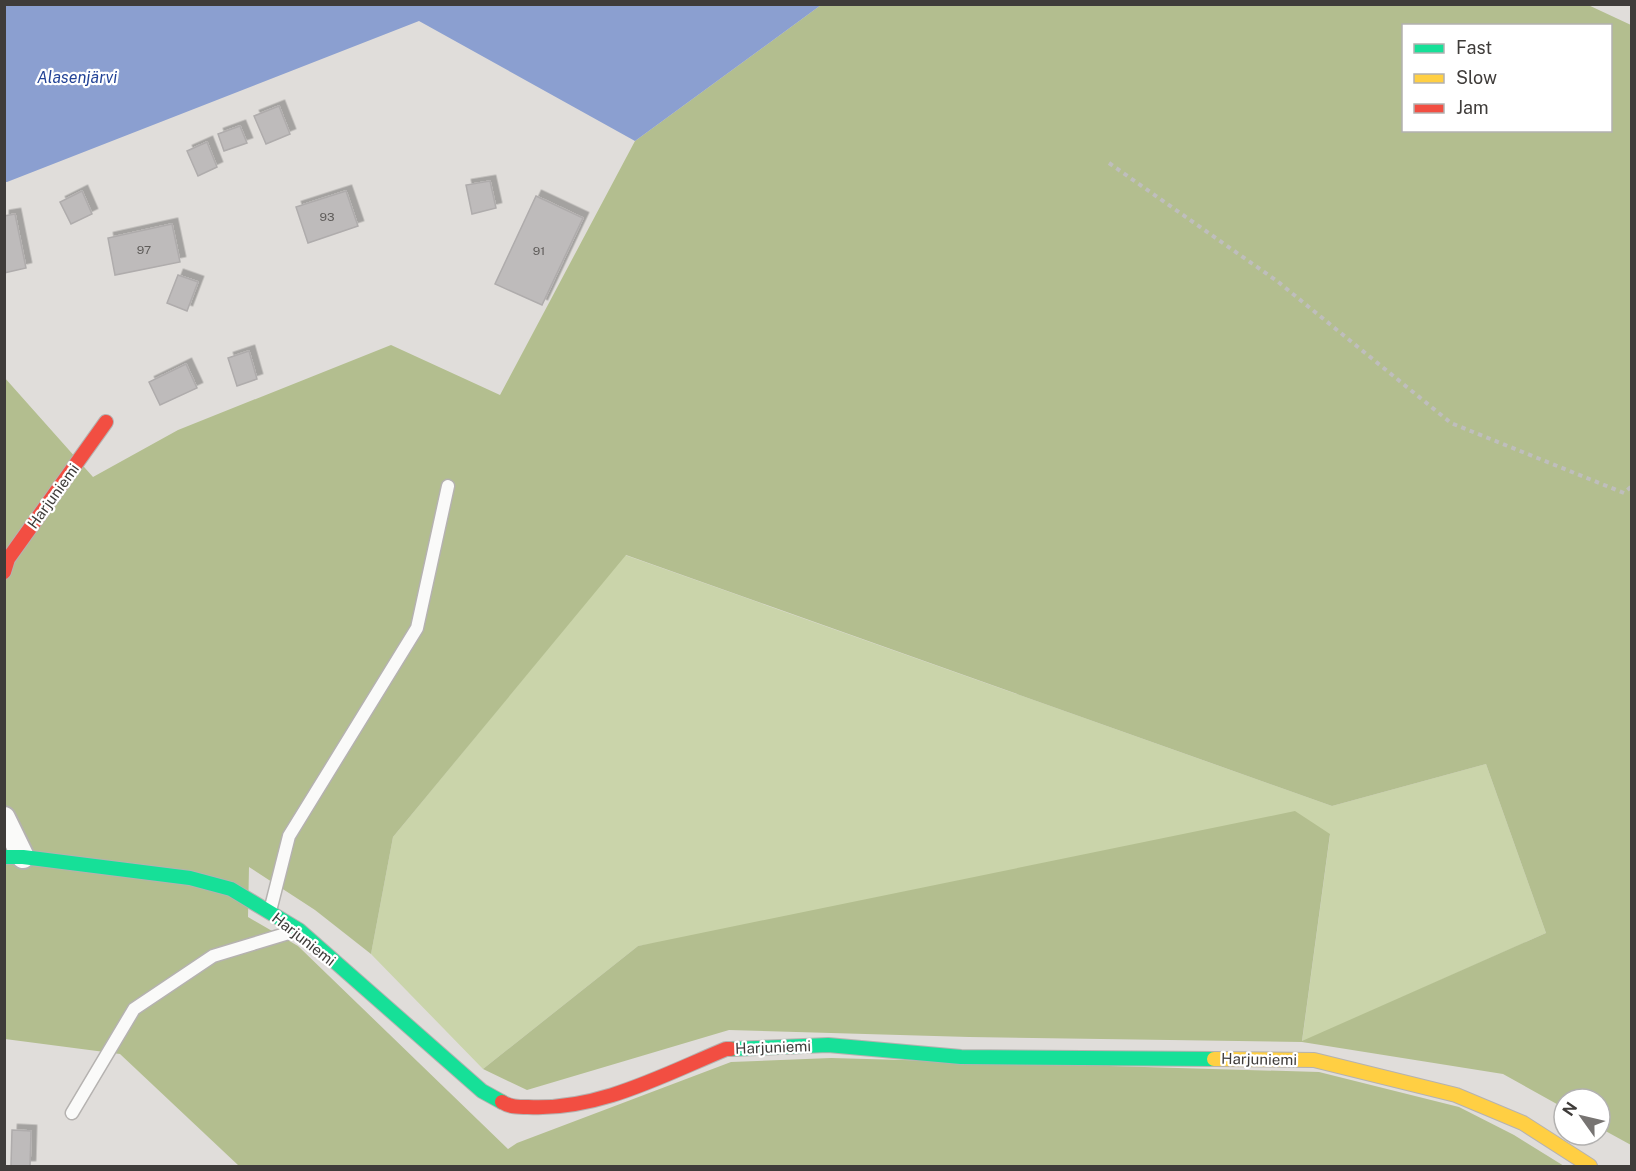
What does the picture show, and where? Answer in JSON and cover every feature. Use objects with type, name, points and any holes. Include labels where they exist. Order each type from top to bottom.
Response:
[{"type":"street","name":"Harjuniemi","points":[[4,572],[8,559],[106,422]]},
{"type":"street","name":"Harjuniemi","points":[[4,818],[14,857],[190,878],[231,889],[270,911],[298,930],[482,1091],[509,1106],[542,1108],[576,1105],[613,1095],[726,1049],[828,1045],[961,1057],[1314,1060],[1456,1095],[1523,1123],[1590,1167]]},
{"type":"lane","points":[[270,911],[289,836],[417,628],[448,486]]},
{"type":"lane","points":[[72,1113],[134,1009],[213,956],[298,930]]},
{"type":"path","points":[[1109,164],[1277,281],[1451,423],[1624,493],[1632,486]]},
{"type":"green space","points":[[1586,4],[1631,25],[1631,1145],[1612,1135],[1612,1087],[1552,1087],[1552,1101],[1503,1074],[1302,1042],[969,1037],[729,1030],[527,1090],[483,1069],[638,946],[1295,811],[1330,834],[1302,1041],[1546,933],[1486,764],[1332,806],[626,555],[393,837],[371,954],[315,910],[249,867],[248,917],[298,946],[508,1149],[517,1143],[731,1062],[831,1058],[1319,1072],[1459,1107],[1514,1135],[1564,1166],[239,1166],[120,1054],[5,1039],[4,377],[93,477],[178,430],[391,345],[500,395],[635,141],[821,5]]},
{"type":"green space","points":[[625,555],[1332,806],[1486,764],[1546,933],[1302,1042],[1330,835],[638,946],[483,1069],[371,954],[393,837]]},
{"type":"water","name":"Alasenjärvi","points":[[5,4],[821,5],[635,141],[419,21],[4,182]]},
{"type":"building","points":[[279,106],[290,134],[266,144],[254,116]]},
{"type":"building","points":[[240,126],[247,143],[224,151],[218,134]]},
{"type":"building","points":[[207,142],[217,167],[198,176],[187,151]]},
{"type":"building","points":[[490,181],[496,208],[472,214],[466,185]]},
{"type":"building","points":[[82,191],[92,214],[71,224],[60,202]]},
{"type":"building","points":[[346,191],[358,226],[308,243],[296,207]]},
{"type":"building","points":[[536,196],[583,218],[542,305],[495,284]]},
{"type":"building","points":[[15,214],[26,268],[4,273],[4,216]]},
{"type":"building","points":[[172,224],[180,262],[115,275],[108,238]]},
{"type":"building","points":[[178,275],[198,282],[187,311],[167,303]]},
{"type":"building","points":[[249,351],[257,379],[237,386],[228,358]]},
{"type":"building","points":[[186,364],[197,388],[160,405],[149,382]]},
{"type":"building","points":[[12,1130],[31,1131],[30,1166],[11,1166]]},
{"type":"traffic: fast","points":[[4,857],[23,857],[190,878],[231,889],[299,930],[482,1091],[502,1102]]},
{"type":"traffic: fast","points":[[731,1049],[828,1045],[961,1057],[1214,1059]]},
{"type":"traffic: slow","points":[[1214,1059],[1314,1060],[1456,1095],[1523,1123],[1590,1166]]},
{"type":"traffic: jam","points":[[4,572],[8,559],[106,422]]},
{"type":"traffic: jam","points":[[502,1102],[511,1106],[524,1107],[554,1107],[580,1103],[630,1089],[726,1049],[731,1049]]}]
